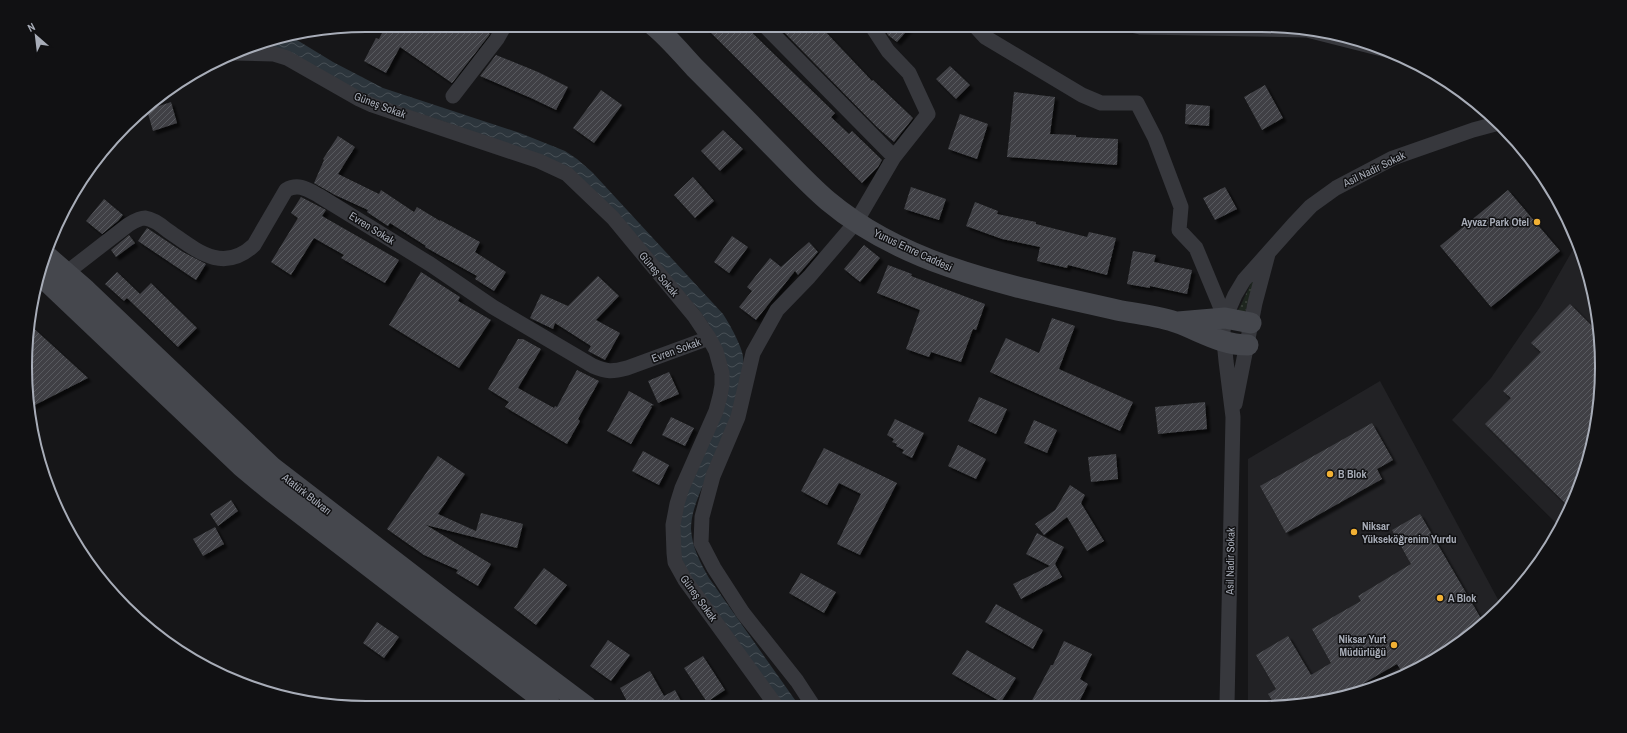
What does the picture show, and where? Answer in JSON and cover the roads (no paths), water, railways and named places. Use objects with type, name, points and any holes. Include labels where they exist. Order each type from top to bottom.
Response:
[{"type":"main road","name":"Yunus Emre Caddesi","points":[[666,32],[693,66],[828,201],[856,222],[889,241],[954,269],[1005,284],[1177,322],[1224,342],[1236,345],[1248,345]]},
{"type":"main road","name":"Atatürk Bulvarı","points":[[50,259],[272,467],[434,592],[579,701]]},
{"type":"main road","name":"Atatürk Bulvarı","points":[[44,278],[237,461],[271,491],[544,701]]},
{"type":"main road","name":"Yunus Emre Caddesi","points":[[1177,322],[1225,318],[1251,323]]},
{"type":"street","points":[[453,96],[501,32]]},
{"type":"street","points":[[771,32],[894,157]]},
{"type":"street","points":[[810,701],[797,681],[743,613],[714,568],[701,542],[702,517],[713,476],[738,417],[753,352],[777,310],[809,277],[856,222],[894,157],[928,114],[909,73],[888,51],[876,32]]},
{"type":"street","points":[[980,32],[985,37],[1082,95],[1101,103],[1137,103],[1155,138],[1181,207],[1179,230],[1196,248],[1225,318]]},
{"type":"street","name":"Güneş Sokak","points":[[249,53],[274,54],[287,58],[359,99],[532,159],[567,174],[613,218],[695,317],[716,350],[720,361],[722,385],[716,411],[677,504],[673,525],[675,562],[685,580],[773,701]]},
{"type":"street","name":"Asil Nadir Sokak","points":[[1227,701],[1233,417],[1224,342],[1225,318],[1235,295],[1244,280],[1311,206],[1348,182],[1393,158],[1492,125]]},
{"type":"street","name":"Evren Sokak","points":[[66,273],[128,224],[146,218],[155,222],[200,252],[214,258],[228,259],[237,257],[247,252],[254,245],[286,190],[292,186],[300,186],[318,194],[430,264],[493,307],[593,366],[605,371],[614,371],[627,368],[709,338]]},
{"type":"street","name":"Asil Nadir Sokak","points":[[1233,417],[1251,323],[1270,250]]},
{"type":"water","points":[[296,39],[333,62],[383,88],[520,133],[565,151],[592,172],[723,314],[734,332],[742,352],[744,365],[742,381],[732,416],[692,516],[691,529],[693,542],[697,554],[709,578],[796,701],[781,701],[695,586],[680,556],[680,510],[724,405],[710,326],[698,309],[622,224],[529,151],[372,98],[282,51],[269,47]]},
{"type":"place","name":"Ayvaz Park Otel","points":[[1537,222]]},
{"type":"place","name":"B Blok","points":[[1330,474]]},
{"type":"place","name":"Niksar Yükseköğrenim Yurdu","points":[[1354,532]]},
{"type":"place","name":"A Blok","points":[[1440,598]]},
{"type":"place","name":"Niksar Yurt Müdürlüğü","points":[[1394,645]]}]
